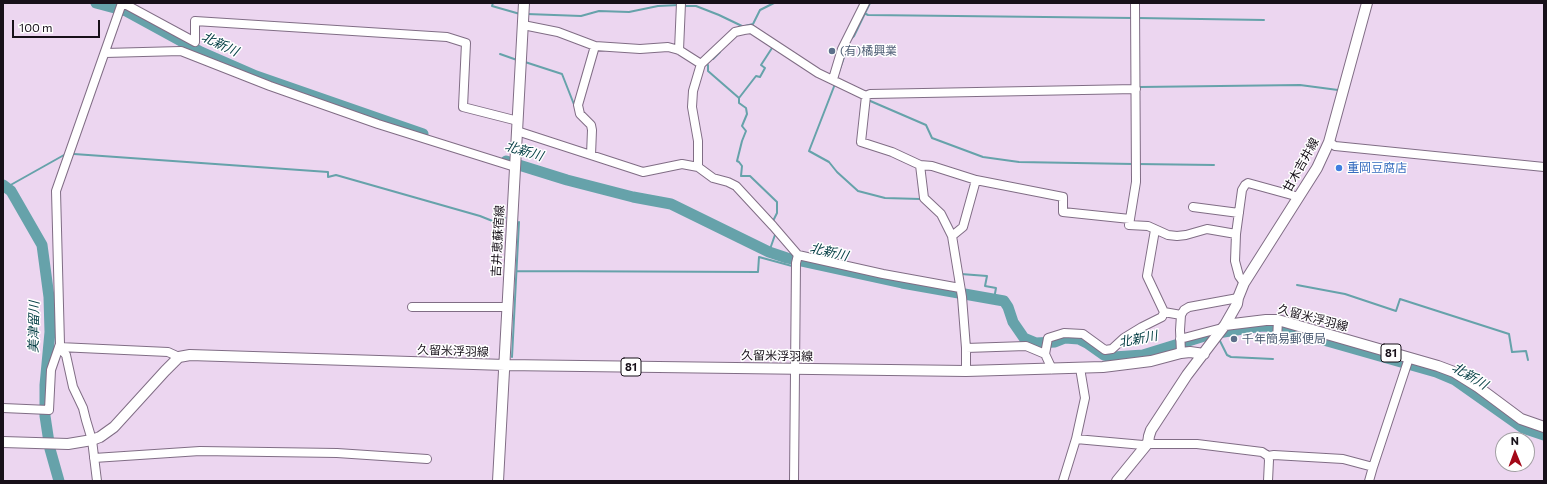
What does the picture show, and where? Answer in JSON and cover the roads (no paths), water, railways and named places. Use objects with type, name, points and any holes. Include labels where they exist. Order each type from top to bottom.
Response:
[{"type":"main road","name":"甘木吉井線","points":[[1220,332],[1237,304],[1244,283],[1317,168],[1329,142],[1367,3]]},
{"type":"main road","name":"吉井恵蘇宿線","points":[[498,481],[523,14]]},
{"type":"main road","name":"久留米浮羽線","points":[[1220,332],[1266,320],[1277,329],[1454,372],[1478,387],[1521,419],[1544,427]]},
{"type":"main road","points":[[1117,481],[1148,443],[1148,436],[1151,430],[1187,375],[1220,332]]},
{"type":"main road","name":"久留米浮羽線","points":[[179,357],[190,355],[504,365],[966,371],[1080,368],[1151,361],[1181,351],[1204,354]]},
{"type":"main road","points":[[3,442],[68,444],[92,440],[100,437],[114,427],[179,357]]},
{"type":"street","points":[[3,408],[49,410],[51,370],[60,344],[56,191],[118,13],[123,3],[195,42],[194,20],[447,37],[466,43],[463,107],[518,126],[591,155],[643,172],[682,164],[698,168],[713,178],[736,186],[773,226],[797,258],[794,481]]},
{"type":"street","points":[[835,80],[842,49],[865,3]]},
{"type":"street","points":[[1136,3],[1136,182],[1129,225],[1148,226],[1155,230],[1177,236],[1207,229],[1236,234]]},
{"type":"street","points":[[679,50],[681,5]]},
{"type":"street","points":[[523,14],[558,32],[596,46],[640,49],[668,47],[679,50],[701,64]]},
{"type":"street","points":[[698,168],[698,141],[692,107],[694,91],[701,64],[735,32],[747,30],[818,73],[835,80],[866,99]]},
{"type":"street","points":[[591,155],[591,125],[580,114],[578,105],[596,46]]},
{"type":"street","points":[[105,53],[181,51],[270,86],[378,124],[515,164]]},
{"type":"street","points":[[1130,219],[1063,212],[1063,197],[976,180],[932,166],[920,165],[892,152],[861,142],[866,99],[870,94],[1136,89]]},
{"type":"street","points":[[1329,142],[1335,146],[1544,167]]},
{"type":"street","points":[[920,165],[924,198],[941,214],[954,235],[966,348],[966,371]]},
{"type":"street","points":[[954,235],[963,227],[976,180]]},
{"type":"street","points":[[1244,283],[1239,276],[1235,261],[1238,213],[1242,190],[1245,185],[1248,183],[1299,197]]},
{"type":"street","points":[[1194,207],[1238,213]]},
{"type":"street","points":[[1155,230],[1147,276],[1164,312]]},
{"type":"street","points":[[797,258],[883,274],[961,292]]},
{"type":"street","points":[[1181,351],[1181,315],[1184,310],[1189,307],[1238,298]]},
{"type":"street","points":[[412,307],[507,307]]},
{"type":"street","points":[[1164,312],[1181,315]]},
{"type":"street","points":[[1052,369],[1046,347],[1048,338],[1064,333],[1083,334],[1105,350],[1112,349],[1124,338],[1162,317],[1164,312]]},
{"type":"street","points":[[1180,339],[1220,332]]},
{"type":"street","points":[[966,348],[1026,346],[1046,347]]},
{"type":"street","points":[[59,347],[168,352],[179,357]]},
{"type":"street","points":[[59,347],[66,355],[72,383],[83,408],[92,440],[97,481]]},
{"type":"street","points":[[1369,481],[1408,362]]},
{"type":"street","points":[[1063,481],[1076,440],[1085,398],[1080,368]]},
{"type":"street","points":[[1076,440],[1143,445],[1148,443],[1197,444],[1262,452],[1268,456],[1274,455],[1343,459],[1373,467]]},
{"type":"street","points":[[94,458],[200,452],[336,453],[427,459]]},
{"type":"street","points":[[1268,456],[1268,481]]},
{"type":"waterway","name":"北新川","points":[[96,3],[126,11],[201,52],[256,76],[423,134]]},
{"type":"waterway","points":[[493,3],[492,6],[520,14]]},
{"type":"waterway","points":[[745,26],[753,24],[760,10],[774,3]]},
{"type":"waterway","points":[[850,40],[854,36],[870,3]]},
{"type":"waterway","points":[[527,14],[581,16],[599,11],[629,12],[658,6],[679,5]]},
{"type":"waterway","points":[[683,6],[696,6],[744,27]]},
{"type":"waterway","points":[[866,14],[1133,18]]},
{"type":"waterway","points":[[1138,18],[1264,20]]},
{"type":"waterway","points":[[836,80],[848,46]]},
{"type":"waterway","points":[[772,48],[761,65],[765,68],[760,77],[756,76],[739,98],[739,103],[746,108],[747,114],[742,126],[746,131],[737,161],[742,166],[741,176],[750,176],[777,202],[777,213],[773,221]]},
{"type":"waterway","points":[[713,59],[720,52]]},
{"type":"waterway","points":[[500,54],[517,60]]},
{"type":"waterway","points":[[525,62],[562,74],[575,107]]},
{"type":"waterway","points":[[708,65],[708,71],[739,98]]},
{"type":"waterway","points":[[835,84],[809,151],[829,162],[837,172],[858,191],[885,198],[920,199]]},
{"type":"waterway","points":[[1140,87],[1300,85],[1338,90]]},
{"type":"waterway","points":[[868,100],[926,125],[932,138],[983,157],[1019,162],[1133,164]]},
{"type":"waterway","points":[[74,154],[328,172],[328,177],[336,175],[480,216],[495,222],[505,218]]},
{"type":"waterway","points":[[7,187],[64,155]]},
{"type":"waterway","name":"北新川","points":[[506,161],[567,180],[633,197],[671,204],[769,252],[787,258],[902,283],[1004,301],[1008,307],[1013,322],[1024,338],[1036,343],[1055,342],[1065,338],[1079,339],[1104,355],[1114,357],[1143,355],[1211,334],[1262,326],[1278,327],[1436,372],[1455,380],[1523,428],[1544,435]]},
{"type":"waterway","points":[[1137,164],[1214,165]]},
{"type":"waterway","name":"美津留川","points":[[3,185],[11,191],[42,245],[49,297],[50,332],[45,385],[45,416],[50,449],[59,481]]},
{"type":"waterway","points":[[512,357],[519,222]]},
{"type":"waterway","points":[[769,252],[776,232]]},
{"type":"waterway","points":[[517,271],[758,272],[759,257],[792,266]]},
{"type":"waterway","points":[[961,274],[987,276],[985,286],[996,288],[994,299]]},
{"type":"waterway","points":[[1297,285],[1345,294],[1396,311],[1400,299],[1509,334],[1512,352],[1526,351],[1528,360]]},
{"type":"waterway","points":[[1219,339],[1227,355],[1231,357],[1273,359]]},
{"type":"place","name":"(有)橘興業","points":[[832,51]]},
{"type":"place","name":"重岡豆腐店","points":[[1339,168]]},
{"type":"place","name":"千年簡易郵便局","points":[[1234,339]]}]
